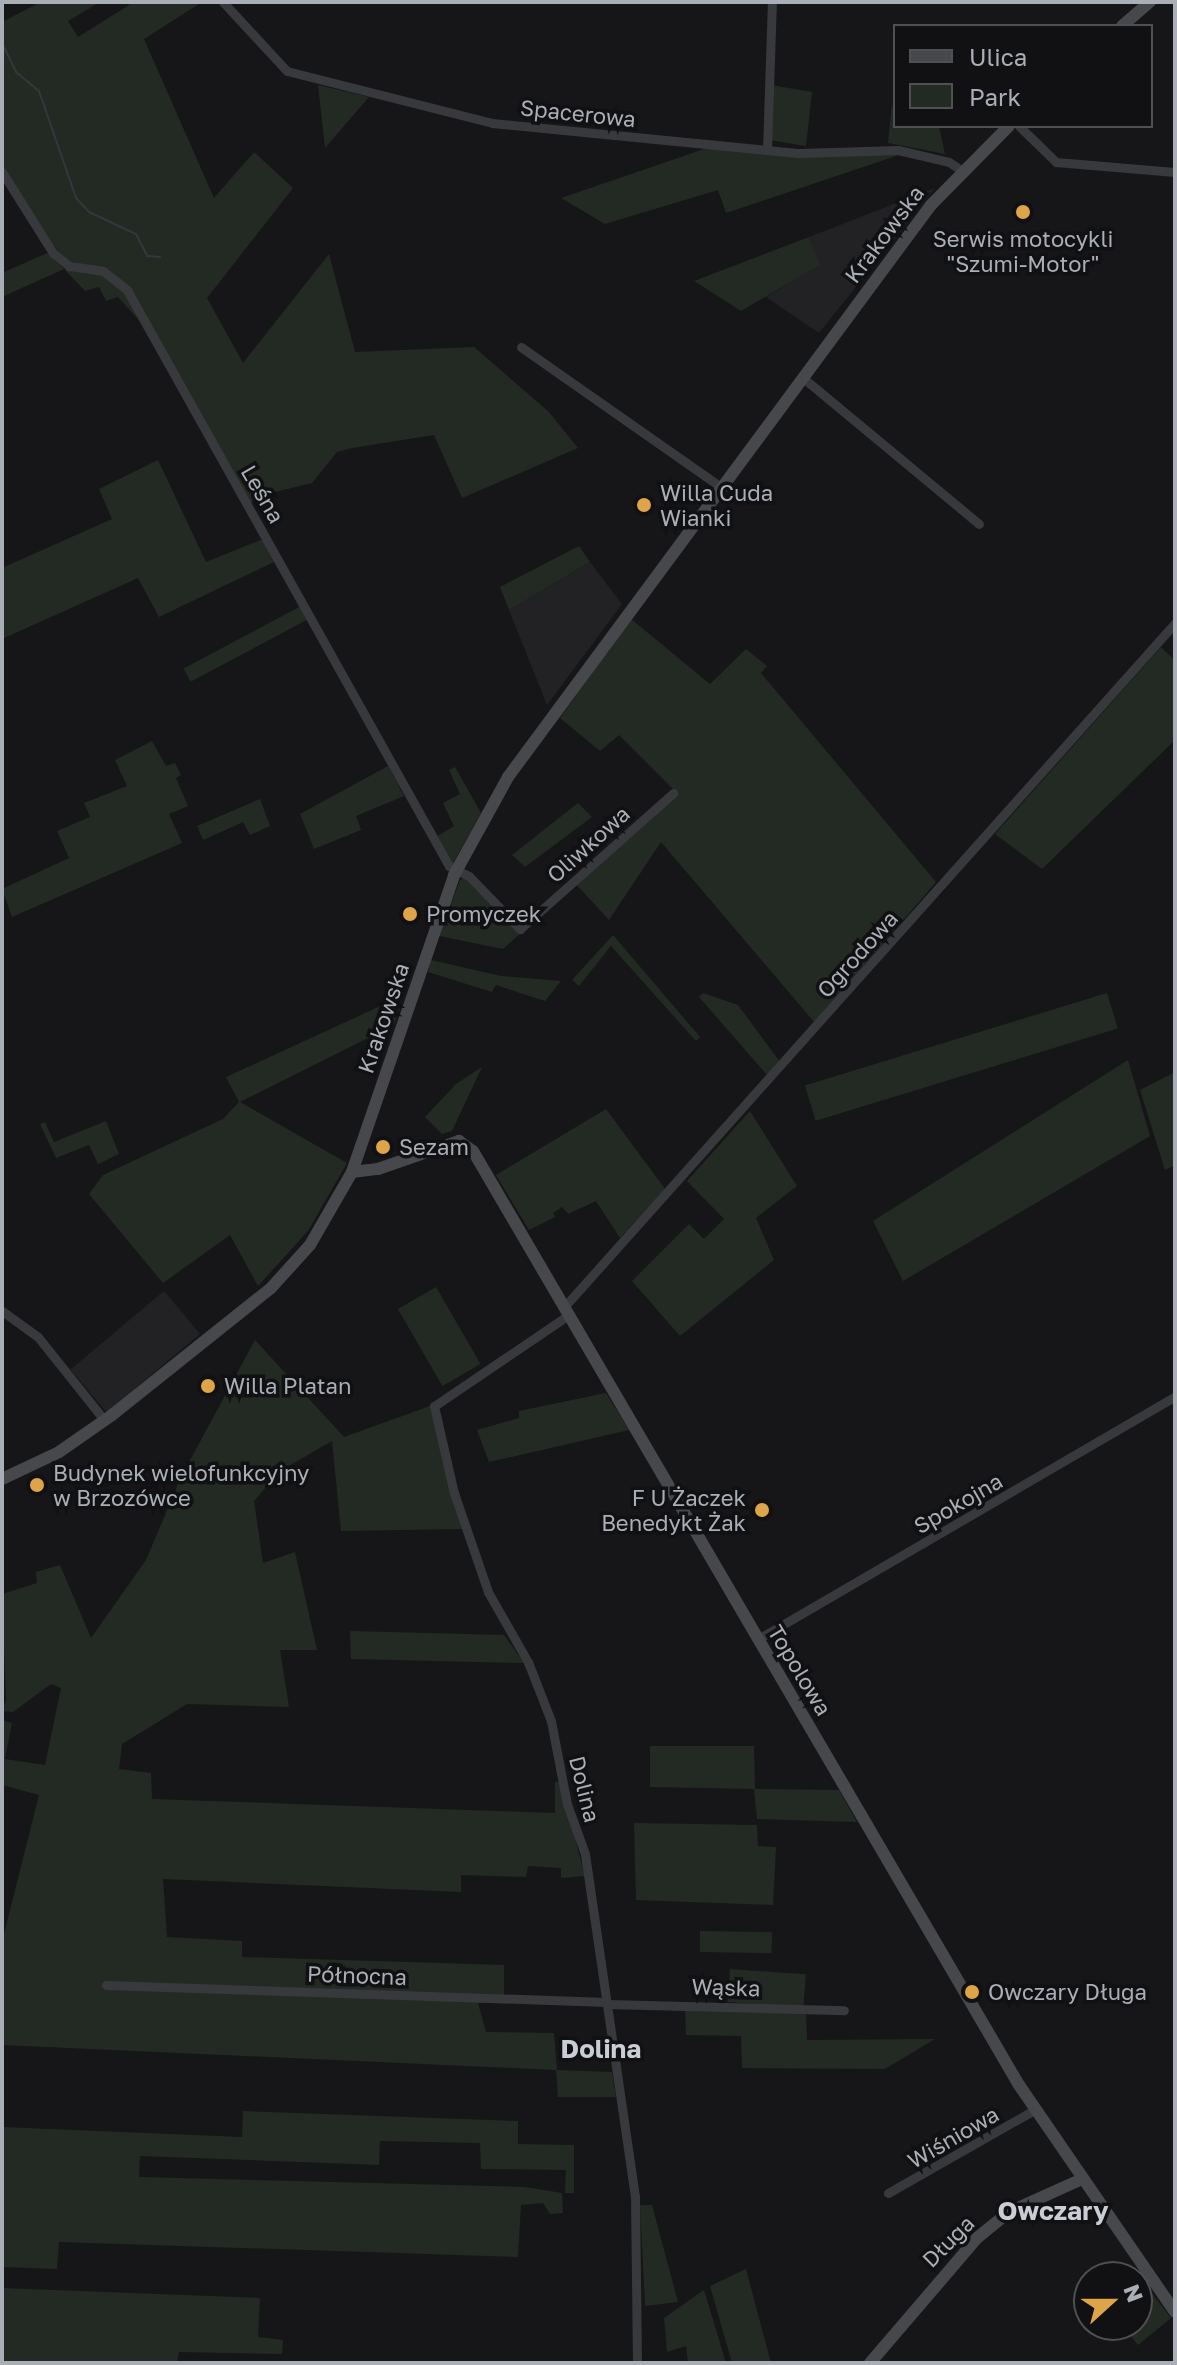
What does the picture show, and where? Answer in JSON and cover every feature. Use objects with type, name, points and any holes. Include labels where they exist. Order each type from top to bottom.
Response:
[{"type":"street","name":"Spacerowa","points":[[223,2],[285,70],[492,123],[767,150],[898,150],[949,162],[961,170]]},
{"type":"street","points":[[767,150],[772,2]]},
{"type":"street","points":[[1124,24],[1150,2]]},
{"type":"street","name":"Krakowska","points":[[2,1479],[59,1452],[105,1421],[289,1271],[322,1228],[352,1172],[458,870],[525,751],[802,377],[961,170],[1007,128]]},
{"type":"street","points":[[1021,128],[1056,162],[1175,172]]},
{"type":"street","name":"Leśna","points":[[2,172],[53,253],[69,266],[103,271],[127,290],[422,823],[449,866],[458,870]]},
{"type":"street","points":[[521,347],[721,487]]},
{"type":"street","points":[[802,377],[979,524]]},
{"type":"street","name":"Ogrodowa","points":[[567,1310],[1175,623]]},
{"type":"street","name":"Oliwkowa","points":[[458,870],[520,929],[673,793]]},
{"type":"street","name":"Topolowa","points":[[352,1172],[467,1142],[1034,2110],[1175,2312]]},
{"type":"street","name":"Dolina","points":[[567,1310],[434,1406],[454,1493],[488,1592],[528,1662],[551,1721],[567,1804],[585,1854],[635,2204],[637,2363]]},
{"type":"street","points":[[2,1311],[38,1337],[105,1421]]},
{"type":"street","name":"Spokojna","points":[[758,1639],[1175,1396]]},
{"type":"street","name":"Północna","points":[[106,1985],[607,2003]]},
{"type":"street","name":"Wąska","points":[[607,2003],[844,2010]]},
{"type":"street","name":"Wiśniowa","points":[[888,2193],[1034,2110]]},
{"type":"street","name":"Długa","points":[[870,2363],[977,2238],[1009,2212],[1080,2180]]},
{"type":"shaded area","points":[[935,188],[819,333],[766,297],[819,265],[809,237]]},
{"type":"shaded area","points":[[590,562],[622,604],[547,705],[509,610]]},
{"type":"shaded area","points":[[164,1291],[200,1334],[107,1412],[71,1369]]},
{"type":"green space","points":[[41,2],[100,2],[68,21],[78,37],[134,2],[202,2],[144,39],[214,198],[254,152],[293,188],[207,298],[243,363],[329,254],[355,352],[474,347],[548,411],[578,448],[462,498],[434,435],[352,448],[337,452],[312,483],[254,497],[251,506],[127,287],[103,268],[71,264],[57,250],[2,166],[2,22]]},
{"type":"green space","points":[[318,85],[369,97],[325,148]]},
{"type":"green space","points":[[771,85],[812,92],[806,146],[769,140]]},
{"type":"green space","points":[[892,103],[893,128],[939,128],[945,154],[888,143]]},
{"type":"green space","points":[[710,147],[905,153],[726,213],[718,190],[605,224],[561,198]]},
{"type":"green space","points":[[809,237],[820,265],[741,311],[694,281]]},
{"type":"green space","points":[[47,253],[64,269],[2,297],[2,273]]},
{"type":"green space","points":[[64,269],[101,273],[126,293],[146,328],[118,297],[106,301],[99,287],[85,291]]},
{"type":"green space","points":[[158,460],[206,562],[263,539],[274,562],[159,617],[138,578],[2,639],[2,568],[112,519],[99,489]]},
{"type":"green space","points":[[579,546],[590,562],[509,610],[500,587]]},
{"type":"green space","points":[[301,606],[308,619],[191,682],[184,668]]},
{"type":"green space","points":[[631,619],[710,684],[746,649],[767,666],[761,673],[936,882],[815,1023],[661,842],[609,920],[575,883],[677,793],[619,735],[600,751],[560,718]]},
{"type":"green space","points":[[1161,647],[1175,661],[1175,740],[1042,869],[995,834]]},
{"type":"green space","points":[[152,741],[166,766],[175,763],[181,775],[176,778],[188,806],[169,814],[182,843],[12,917],[2,889],[69,858],[57,831],[90,817],[84,803],[127,786],[115,760]]},
{"type":"green space","points":[[388,766],[404,796],[356,816],[361,830],[314,849],[300,814]]},
{"type":"green space","points":[[455,767],[481,813],[452,865],[436,837],[454,826],[443,803],[460,794],[449,770]]},
{"type":"green space","points":[[260,799],[270,826],[250,835],[243,822],[203,840],[197,826]]},
{"type":"green space","points":[[578,803],[592,817],[525,867],[512,855]]},
{"type":"green space","points":[[465,877],[522,932],[503,949],[439,936],[460,880]]},
{"type":"green space","points":[[613,935],[700,1037],[696,1041],[611,946],[579,986],[572,980]]},
{"type":"green space","points":[[431,960],[501,976],[561,981],[545,1001],[496,985],[492,992],[428,972]]},
{"type":"green space","points":[[703,993],[738,1005],[780,1062],[768,1076],[699,997]]},
{"type":"green space","points":[[1107,993],[1118,1028],[816,1121],[805,1085]]},
{"type":"green space","points":[[387,1003],[399,1008],[394,1025],[240,1102],[347,1163],[308,1231],[258,1286],[230,1235],[163,1283],[89,1194],[103,1175],[223,1119],[239,1102],[226,1077]]},
{"type":"green space","points":[[1128,1060],[1150,1136],[903,1281],[873,1221]]},
{"type":"green space","points":[[482,1067],[452,1131],[442,1134],[425,1117],[456,1084]]},
{"type":"green space","points":[[1175,1072],[1175,1165],[1165,1170],[1140,1090]]},
{"type":"green space","points":[[606,1109],[665,1189],[620,1238],[596,1201],[568,1214],[562,1207],[553,1213],[555,1217],[529,1230],[496,1175]]},
{"type":"green space","points":[[750,1111],[797,1186],[756,1218],[774,1260],[680,1336],[632,1281],[689,1224],[704,1239],[724,1219],[687,1181]]},
{"type":"green space","points":[[106,1121],[119,1154],[98,1164],[89,1145],[56,1158],[40,1124],[45,1122],[54,1142]]},
{"type":"green space","points":[[436,1287],[480,1364],[442,1386],[398,1309]]},
{"type":"green space","points":[[255,1340],[344,1437],[430,1406],[462,1529],[341,1531],[332,1441],[280,1471],[254,1501],[263,1563],[295,1552],[317,1650],[280,1650],[289,1707],[187,1704],[122,1744],[119,1769],[151,1773],[152,1799],[555,1813],[555,1782],[560,1782],[585,1876],[561,1878],[561,1868],[528,1866],[526,1877],[461,1875],[461,1892],[163,1879],[167,1937],[242,1941],[242,1957],[504,1965],[504,2003],[478,2003],[486,2032],[554,2033],[557,2070],[612,2072],[616,2097],[558,2097],[556,2070],[2,2045],[2,1942],[39,1795],[2,1785],[2,1720],[12,1723],[5,1759],[45,1765],[61,1688],[51,1684],[13,1712],[2,1711],[6,1700],[2,1594],[37,1583],[36,1572],[60,1565],[91,1638],[146,1560],[182,1475]]},
{"type":"green space","points":[[606,1393],[629,1430],[489,1462],[477,1430],[519,1418],[519,1411]]},
{"type":"green space","points":[[350,1631],[504,1635],[524,1663],[351,1659]]},
{"type":"green space","points":[[650,1746],[754,1746],[755,1789],[839,1790],[857,1822],[757,1819],[754,1789],[650,1787]]},
{"type":"green space","points":[[634,1823],[757,1825],[758,1846],[776,1847],[773,1905],[636,1900]]},
{"type":"green space","points":[[700,1931],[772,1932],[772,1953],[700,1952]]},
{"type":"green space","points":[[730,1969],[806,1974],[804,2007],[728,2002]]},
{"type":"green space","points":[[685,2007],[806,2011],[807,2040],[935,2039],[885,2069],[742,2068],[741,2036],[686,2035]]},
{"type":"green space","points":[[243,2111],[518,2121],[518,2144],[574,2145],[574,2193],[565,2193],[566,2170],[481,2169],[480,2143],[380,2141],[379,2165],[140,2156],[139,2177],[525,2187],[562,2193],[563,2213],[550,2214],[543,2203],[521,2205],[518,2257],[59,2242],[57,2269],[2,2267],[2,2127],[242,2137]]},
{"type":"green space","points":[[640,2205],[652,2205],[678,2302],[645,2306]]},
{"type":"green space","points":[[746,2269],[771,2363],[732,2363],[710,2286]]},
{"type":"green space","points":[[2,2288],[260,2298],[258,2337],[283,2340],[282,2354],[179,2352],[177,2363],[2,2363]]},
{"type":"green space","points":[[704,2290],[726,2363],[688,2363],[686,2346],[667,2352],[664,2318]]},
{"type":"green space","points":[[1153,2295],[1171,2318],[1153,2333]]},
{"type":"waterway","points":[[2,43],[16,72],[39,91],[76,198],[89,212],[136,234],[147,256],[160,257]]},
{"type":"place","name":"Serwis motocykli \"Szumi-Motor\"","points":[[1023,212]]},
{"type":"place","name":"Willa Cuda Wianki","points":[[644,505]]},
{"type":"place","name":"Promyczek","points":[[410,914]]},
{"type":"place","name":"Sezam","points":[[383,1147]]},
{"type":"place","name":"Willa Platan","points":[[208,1386]]},
{"type":"place","name":"Budynek wielofunkcyjny w Brzozówce","points":[[37,1485]]},
{"type":"place","name":"F U Żaczek Benedykt Żak","points":[[762,1510]]},
{"type":"place","name":"Owczary Długa","points":[[972,1992]]},
{"type":"district","name":"Dolina","points":[[601,2049]]},
{"type":"district","name":"Owczary","points":[[1053,2211]]}]
